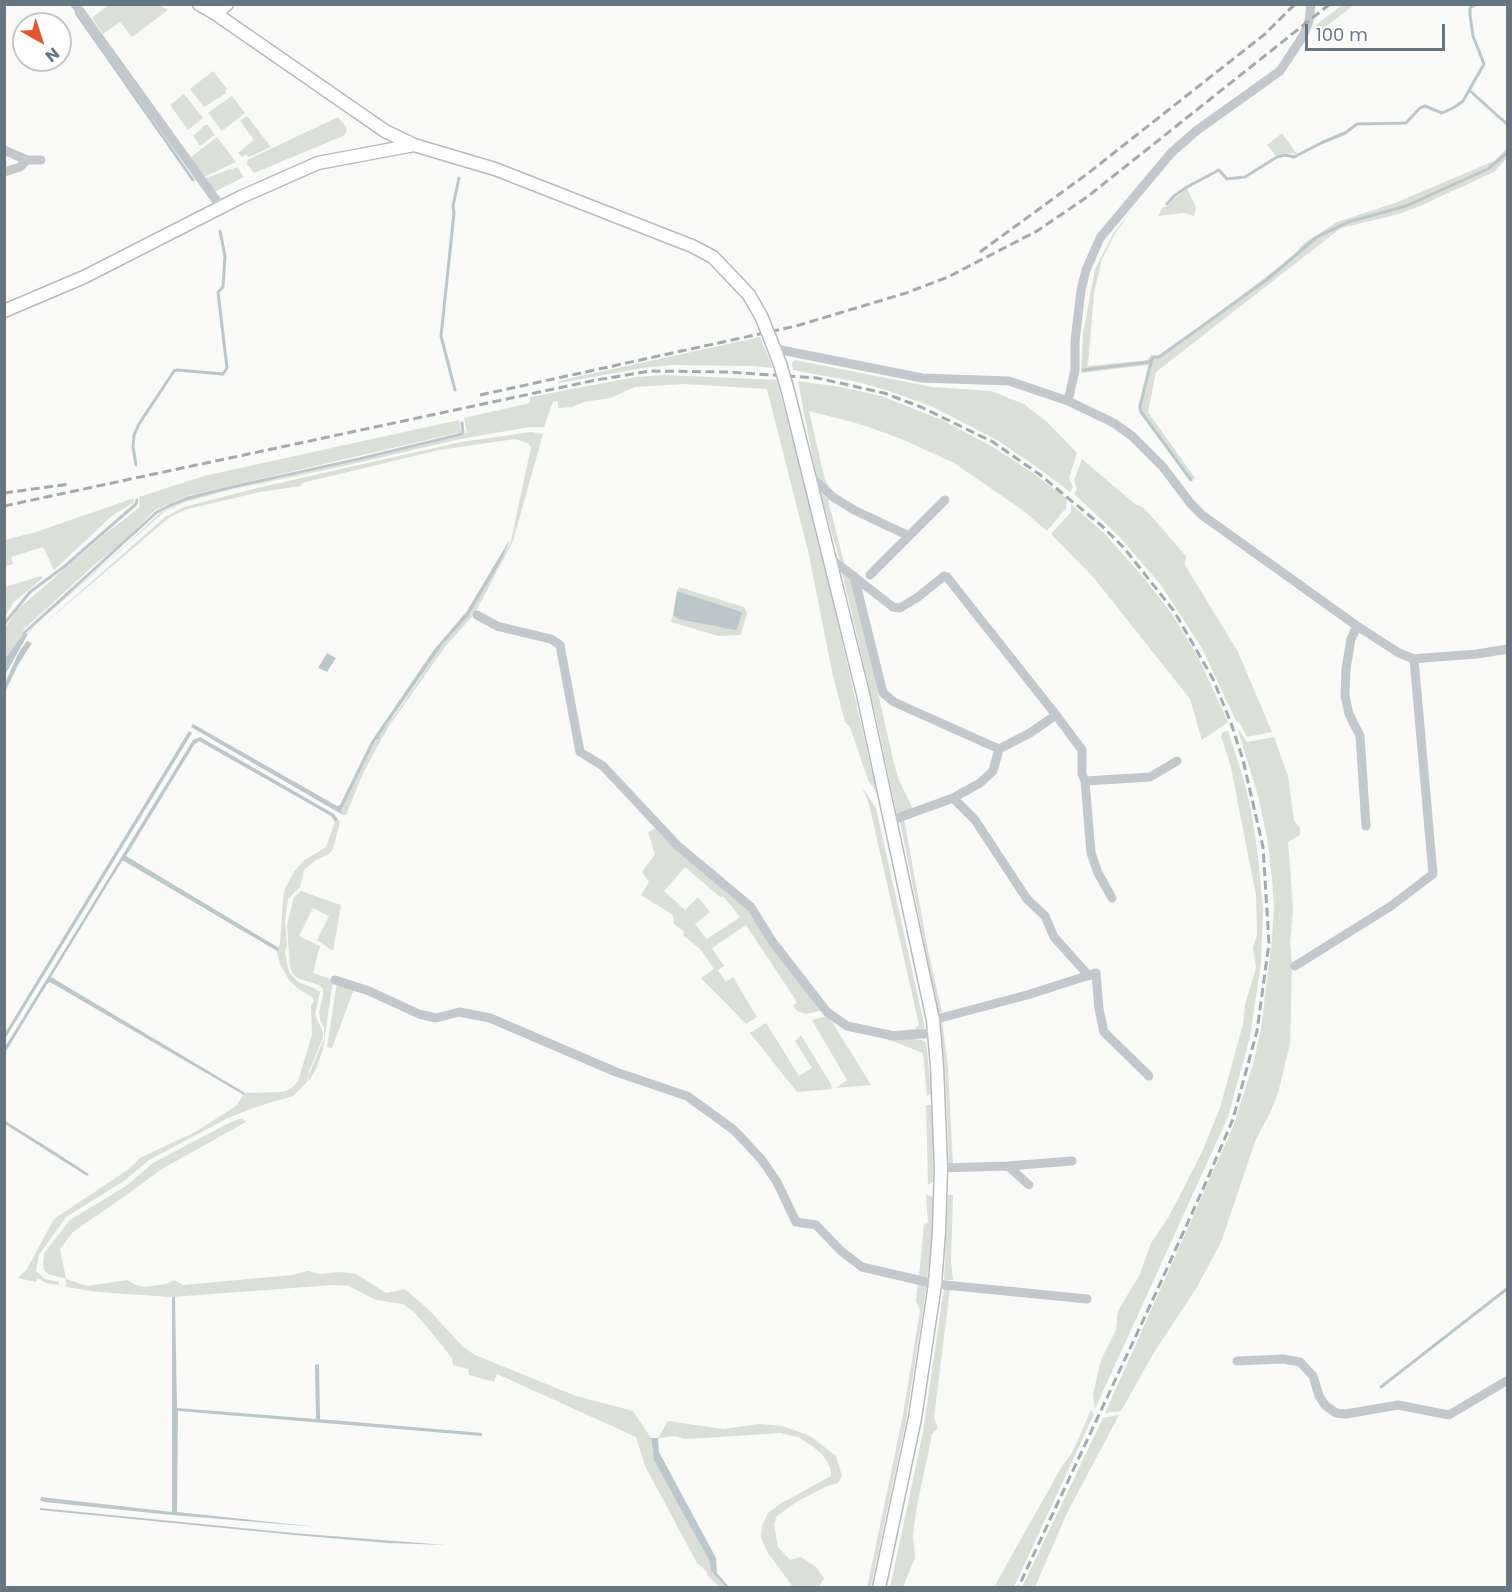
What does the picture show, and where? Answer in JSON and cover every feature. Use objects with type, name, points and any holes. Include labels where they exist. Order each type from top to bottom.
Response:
[{"type":"main road","points":[[199,4],[385,131],[414,145],[495,169],[692,246],[713,257],[749,295],[773,343],[788,391],[830,558],[890,821],[933,1026],[941,1168],[935,1284],[915,1418],[879,1587]]},
{"type":"main road","points":[[216,14],[227,4]]},
{"type":"main road","points":[[4,310],[84,277],[221,207],[318,163],[414,145]]},
{"type":"street","points":[[75,4],[221,207]]},
{"type":"street","points":[[1068,401],[1075,370],[1075,341],[1081,290],[1086,270],[1100,238],[1171,153],[1196,131],[1280,71],[1303,36],[1309,21],[1311,4]]},
{"type":"street","points":[[4,150],[27,160],[41,160]]},
{"type":"street","points":[[4,172],[20,167],[27,160]]},
{"type":"street","points":[[773,343],[922,378],[1009,381],[1068,401],[1114,423],[1132,436],[1163,467],[1202,515],[1357,626],[1399,653],[1414,659],[1508,649]]},
{"type":"street","points":[[809,475],[833,497],[854,510],[909,536]]},
{"type":"street","points":[[870,575],[945,500]]},
{"type":"street","points":[[830,558],[893,607],[900,608],[944,576],[946,577],[1082,750],[1082,774],[1085,781],[1091,853],[1098,873],[1112,898]]},
{"type":"street","points":[[854,576],[883,693],[894,702],[999,749]]},
{"type":"street","points":[[477,615],[497,626],[551,639],[560,645],[580,752],[603,766],[678,846],[751,907],[772,941],[827,1012],[847,1026],[894,1036],[933,1026],[1096,973],[1099,1009],[1104,1032],[1149,1076]]},
{"type":"street","points":[[1357,626],[1350,649],[1345,696],[1349,714],[1360,735],[1366,826]]},
{"type":"street","points":[[1295,966],[1391,906],[1433,874],[1414,659]]},
{"type":"street","points":[[890,821],[953,798],[980,783],[993,771],[999,749],[1030,733],[1056,715]]},
{"type":"street","points":[[1085,781],[1150,777],[1177,761]]},
{"type":"street","points":[[953,798],[975,820],[1027,899],[1045,916],[1054,937],[1089,976]]},
{"type":"street","points":[[335,980],[369,991],[419,1014],[436,1018],[459,1011],[490,1018],[616,1072],[687,1096],[734,1130],[762,1160],[777,1182],[796,1222],[816,1225],[841,1251],[862,1267],[935,1284],[1087,1299]]},
{"type":"street","points":[[941,1168],[1072,1161]]},
{"type":"street","points":[[1008,1166],[1029,1185]]},
{"type":"street","points":[[1238,1361],[1283,1359],[1300,1362],[1313,1377],[1324,1405],[1336,1413],[1346,1414],[1398,1405],[1449,1415],[1508,1380]]},
{"type":"shaded area","points":[[108,5],[159,5],[168,10],[132,37],[120,22],[103,34],[92,18]]},
{"type":"shaded area","points":[[1342,5],[1354,5],[1320,31],[1316,25]]},
{"type":"shaded area","points":[[213,71],[227,89],[226,93],[204,107],[190,89]]},
{"type":"shaded area","points":[[184,94],[203,118],[188,130],[170,105]]},
{"type":"shaded area","points":[[232,96],[245,113],[222,131],[208,113]]},
{"type":"shaded area","points":[[247,116],[271,147],[249,157],[246,154],[242,157],[238,153],[254,140],[240,121]]},
{"type":"shaded area","points":[[338,117],[347,128],[343,136],[254,173],[246,163],[247,160]]},
{"type":"shaded area","points":[[208,125],[215,135],[200,146],[193,136]]},
{"type":"shaded area","points":[[1282,133],[1297,154],[1285,153],[1276,156],[1267,145]]},
{"type":"shaded area","points":[[217,137],[236,162],[204,177],[190,158]]},
{"type":"shaded area","points":[[1507,148],[1507,158],[1494,172],[1399,214],[1341,228],[1156,372],[1148,412],[1195,478],[1191,482],[1138,409],[1148,365],[1081,373],[1083,334],[1095,269],[1113,234],[1131,211],[1115,234],[1102,259],[1094,293],[1088,366],[1148,360],[1151,355],[1158,356],[1292,257],[1304,243],[1337,222],[1395,203],[1494,161]]},
{"type":"shaded area","points":[[237,167],[244,177],[214,192],[204,179],[232,170]]},
{"type":"shaded area","points":[[1187,189],[1196,207],[1194,216],[1184,213],[1158,216],[1163,207]]},
{"type":"shaded area","points":[[760,337],[773,368],[672,365],[559,383],[558,381]]},
{"type":"shaded area","points":[[795,360],[932,387],[991,391],[1024,404],[1047,422],[1077,453],[1069,478],[1073,487],[1070,492],[997,440],[933,407],[858,382],[793,370],[792,363]]},
{"type":"shaded area","points":[[666,375],[777,380],[820,545],[877,793],[868,780],[850,727],[845,722],[832,672],[809,555],[767,389],[685,384],[635,387],[610,398],[584,402],[572,407],[558,408],[558,402],[553,401],[544,427],[530,427],[460,439],[185,502],[164,512],[34,626],[28,634],[32,626],[160,513],[188,499],[463,435],[467,432],[464,418],[530,403],[530,397],[636,377]]},
{"type":"shaded area","points":[[798,381],[881,396],[942,420],[993,447],[1033,473],[1067,499],[1066,508],[1047,531],[1021,509],[954,463],[904,440],[863,425],[809,411],[825,480],[833,494],[816,476]]},
{"type":"shaded area","points":[[459,420],[461,432],[187,496],[155,510],[123,542],[93,566],[23,630],[24,633],[5,661],[5,628],[18,609],[140,507],[139,497],[204,476]]},
{"type":"shaded area","points":[[531,432],[543,434],[513,541],[475,613],[445,647],[389,726],[364,771],[346,815],[343,815],[341,811],[376,739],[443,644],[469,615],[511,541],[531,447],[528,443],[515,439],[439,450],[302,483],[301,486],[260,492],[188,509],[170,517],[38,629],[165,517],[184,507],[257,488],[461,442]]},
{"type":"shaded area","points":[[1082,459],[1135,504],[1144,508],[1186,556],[1185,565],[1238,652],[1272,732],[1247,737],[1240,723],[1236,721],[1203,650],[1161,585],[1118,535],[1074,494],[1077,489],[1074,480]]},
{"type":"shaded area","points":[[820,492],[828,499],[844,563],[840,561]]},
{"type":"shaded area","points":[[134,498],[133,503],[113,515],[54,570],[43,547],[11,557],[13,564],[5,566],[5,540],[36,532]]},
{"type":"shaded area","points":[[1071,504],[1104,533],[1144,578],[1172,614],[1199,659],[1228,722],[1202,740],[1190,699],[1094,578],[1051,534],[1071,512]]},
{"type":"shaded area","points":[[510,539],[502,559],[469,615],[443,644],[379,736],[380,739],[376,739],[341,811],[343,815],[191,727],[193,724],[337,806],[340,805],[371,742],[433,651],[467,611]]},
{"type":"shaded area","points":[[842,572],[852,578],[898,778],[913,809],[897,816],[879,730]]},
{"type":"shaded area","points":[[41,576],[43,578],[14,602],[5,616],[5,587]]},
{"type":"shaded area","points":[[679,587],[744,607],[747,613],[741,635],[718,636],[671,622],[673,615],[679,619],[739,611],[677,591]]},
{"type":"shaded area","points":[[677,591],[739,611],[742,613],[737,629],[679,619],[673,615]]},
{"type":"shaded area","points":[[24,633],[28,634],[5,675],[5,659]]},
{"type":"shaded area","points":[[27,641],[32,643],[5,692],[5,683],[19,652]]},
{"type":"shaded area","points":[[327,653],[336,658],[327,672],[318,668]]},
{"type":"shaded area","points":[[1237,727],[1247,742],[1274,737],[1288,776],[1294,821],[1300,828],[1300,835],[1288,842],[1293,910],[1290,943],[1292,964],[1290,1044],[1278,1093],[1256,1139],[1221,1242],[1197,1287],[1153,1354],[1121,1411],[1105,1413],[1233,1127],[1254,1061],[1261,1028],[1272,940],[1274,906],[1272,879],[1267,838],[1258,796]]},
{"type":"shaded area","points":[[189,731],[192,733],[5,1039],[5,1033]]},
{"type":"shaded area","points":[[1228,731],[1251,810],[1263,909],[1261,963],[1250,1037],[1228,1117],[1095,1409],[1093,1394],[1101,1360],[1116,1330],[1118,1311],[1140,1274],[1151,1243],[1168,1218],[1202,1152],[1220,1108],[1256,968],[1253,948],[1257,935],[1256,896],[1231,767],[1221,736],[1223,732]]},
{"type":"shaded area","points":[[200,737],[334,814],[338,820],[335,822],[331,816],[199,741],[194,745],[126,856],[279,948],[277,951],[122,861],[51,977],[245,1093],[244,1095],[50,982],[5,1053],[5,1047],[193,740]]},
{"type":"shaded area","points":[[862,787],[876,808],[925,1028],[921,1031],[893,1033],[849,1023],[892,1031],[915,1029],[919,1025],[869,804]]},
{"type":"shaded area","points":[[904,819],[942,1012],[938,1013],[900,821]]},
{"type":"shaded area","points":[[338,820],[340,822],[333,849],[304,870],[300,887],[288,899],[285,921],[287,945],[285,953],[289,972],[298,982],[320,992],[315,1015],[323,1032],[322,1040],[309,1071],[307,1082],[293,1096],[228,1118],[149,1160],[124,1181],[66,1217],[39,1255],[36,1271],[45,1279],[59,1282],[59,1285],[46,1283],[38,1278],[36,1282],[18,1278],[27,1269],[54,1219],[129,1169],[140,1158],[197,1131],[236,1106],[245,1093],[283,1092],[292,1088],[298,1081],[312,1035],[311,1006],[314,1001],[289,980],[280,964],[277,951],[280,943],[283,900],[285,888],[294,872],[303,861],[326,847],[335,822]]},
{"type":"shaded area","points":[[656,828],[750,908],[823,1010],[806,1014],[797,1011],[793,1006],[797,1002],[746,925],[712,948],[724,966],[718,970],[726,982],[733,977],[757,1017],[746,1024],[701,978],[714,969],[701,950],[674,924],[673,915],[641,895],[649,882],[642,872],[655,854],[648,832]],"holes":[[[685,867],[720,897],[723,896],[740,917],[707,939],[695,924],[710,912],[698,897],[685,910],[664,891]]]},
{"type":"shaded area","points":[[301,891],[341,905],[333,951],[317,940],[329,916],[313,908],[299,936],[320,946],[313,973],[333,980],[323,1049],[309,1081],[308,1077],[324,1038],[324,1028],[319,1012],[323,989],[319,985],[297,978],[290,967],[287,925],[294,897]]},
{"type":"shaded area","points":[[337,982],[354,989],[332,1048],[327,1047]]},
{"type":"shaded area","points":[[828,1016],[871,1085],[836,1088],[847,1080],[812,1020]]},
{"type":"shaded area","points":[[942,1020],[948,1067],[953,1164],[949,1164],[945,1066],[940,1021]]},
{"type":"shaded area","points":[[766,1023],[799,1076],[812,1068],[795,1041],[801,1035],[832,1086],[831,1089],[797,1092],[750,1033]]},
{"type":"shaded area","points":[[865,1033],[922,1040],[926,1043],[931,1094],[927,1096],[923,1053]]},
{"type":"shaded area","points":[[926,1105],[932,1105],[935,1180],[928,1185]]},
{"type":"shaded area","points":[[242,1118],[246,1122],[160,1170],[73,1232],[60,1249],[66,1279],[48,1274],[44,1270],[43,1261],[45,1252],[70,1220],[126,1186],[153,1163],[229,1123]]},
{"type":"shaded area","points":[[4,1120],[89,1174],[87,1176],[5,1124]]},
{"type":"shaded area","points":[[926,1195],[934,1197],[934,1228],[927,1280],[919,1277],[924,1224],[928,1223]]},
{"type":"shaded area","points":[[948,1195],[953,1195],[951,1262],[953,1280],[944,1280]]},
{"type":"shaded area","points":[[308,1271],[319,1274],[340,1272],[356,1274],[386,1293],[405,1289],[428,1309],[463,1347],[475,1355],[576,1396],[633,1411],[651,1438],[652,1451],[709,1560],[711,1571],[726,1587],[719,1587],[697,1563],[645,1466],[636,1437],[497,1374],[494,1382],[469,1375],[468,1369],[453,1365],[452,1358],[427,1327],[415,1313],[403,1304],[376,1300],[349,1286],[333,1285],[172,1297],[98,1292],[66,1287],[66,1279],[87,1286],[127,1280],[145,1287],[166,1284],[174,1280],[183,1285],[292,1275]]},
{"type":"shaded area","points":[[918,1282],[927,1284],[906,1421],[871,1587],[867,1588],[903,1415],[920,1310],[916,1301]]},
{"type":"shaded area","points":[[944,1288],[950,1289],[934,1418],[938,1428],[932,1434],[917,1506],[913,1534],[915,1558],[903,1587],[890,1588],[923,1432]]},
{"type":"shaded area","points":[[172,1297],[175,1297],[177,1408],[316,1419],[315,1365],[319,1364],[320,1419],[482,1433],[482,1436],[178,1411],[177,1512],[318,1527],[172,1515],[40,1500],[41,1497],[172,1512]]},
{"type":"shaded area","points":[[1091,1410],[1094,1414],[1014,1587],[994,1587],[1061,1468],[1073,1451]]},
{"type":"shaded area","points":[[1119,1415],[1067,1513],[1035,1587],[1022,1587],[1103,1418]]},
{"type":"shaded area","points":[[668,1421],[723,1429],[759,1424],[783,1426],[810,1436],[836,1456],[842,1476],[838,1483],[798,1501],[777,1516],[774,1524],[778,1547],[790,1560],[801,1557],[816,1567],[824,1578],[819,1587],[793,1587],[768,1553],[761,1538],[762,1526],[768,1513],[831,1476],[830,1467],[823,1455],[798,1437],[780,1433],[685,1439],[675,1436],[658,1438]]},
{"type":"shaded area","points":[[651,1438],[658,1438],[659,1452],[716,1558],[717,1573],[729,1587],[726,1587],[711,1571],[709,1560],[654,1460]]},
{"type":"shaded area","points":[[40,1508],[293,1533],[446,1545],[387,1543],[295,1535],[40,1510]]},
{"type":"waterway","points":[[1167,204],[1187,187],[1219,170],[1227,179],[1245,177],[1277,157],[1285,155],[1294,157],[1345,133],[1357,124],[1406,123],[1420,108],[1425,106],[1442,113],[1455,107],[1463,101],[1484,64],[1473,36],[1470,15],[1470,8],[1476,4]]},
{"type":"waterway","points":[[76,13],[193,180]]},
{"type":"waterway","points":[[1469,90],[1508,125]]},
{"type":"waterway","points":[[1083,370],[1149,362],[1154,357],[1159,357],[1265,281],[1317,237],[1348,222],[1406,206],[1488,169],[1508,152]]},
{"type":"waterway","points":[[455,390],[441,336],[453,206],[459,178]]},
{"type":"waterway","points":[[136,465],[134,435],[174,371],[223,374],[227,368],[218,292],[223,287],[225,256],[220,231]]},
{"type":"waterway","points":[[1152,359],[1140,406],[1141,412],[1191,480]]},
{"type":"waterway","points":[[24,633],[157,512],[171,505],[188,498],[228,488],[458,435],[463,433],[462,423]]},
{"type":"waterway","points":[[4,624],[30,592],[65,566],[136,504],[137,500]]},
{"type":"waterway","points":[[1381,1387],[1508,1288]]},
{"type":"railway","points":[[980,252],[1087,174],[1265,34],[1295,4]]},
{"type":"railway","points":[[480,395],[796,326],[906,293],[948,277],[1037,231],[1087,197],[1330,4]]},
{"type":"railway","points":[[4,506],[596,380],[650,371],[727,372],[817,378],[884,393],[921,407],[993,442],[1039,474],[1102,526],[1124,548],[1174,611],[1213,679],[1231,723],[1243,760],[1263,847],[1269,943],[1257,1031],[1233,1119],[1154,1297],[1018,1588]]},
{"type":"railway","points":[[4,493],[70,484]]}]
